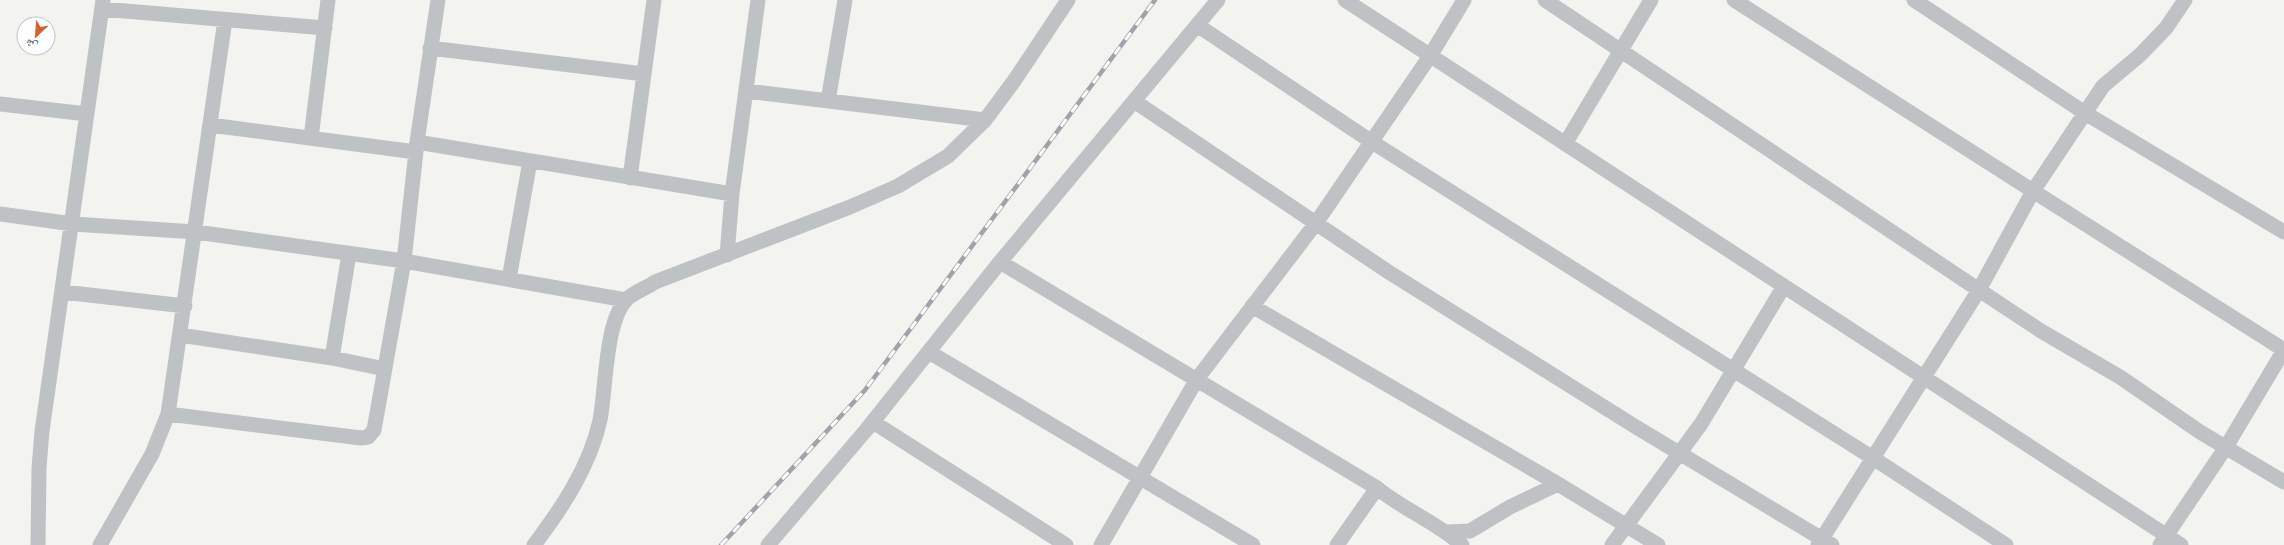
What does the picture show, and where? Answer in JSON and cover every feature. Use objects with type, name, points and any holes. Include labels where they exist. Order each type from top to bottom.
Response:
[{"type":"street","points":[[311,138],[328,0]]},
{"type":"street","points":[[168,414],[361,438],[368,437],[374,430],[404,261],[417,147],[438,0]]},
{"type":"street","points":[[630,178],[654,0]]},
{"type":"street","points":[[727,255],[732,194],[758,0]]},
{"type":"street","points":[[828,100],[845,0]]},
{"type":"street","points":[[534,545],[555,517],[584,467],[600,420],[614,323],[626,300],[656,282],[850,207],[898,186],[948,156],[985,120],[1014,81],[1068,0]]},
{"type":"street","points":[[768,545],[873,422],[1000,262],[1218,0]]},
{"type":"street","points":[[1345,0],[1924,378],[2163,541],[2181,545]]},
{"type":"street","points":[[1101,545],[1197,379],[1316,223],[1430,56],[1464,0]]},
{"type":"street","points":[[1545,0],[2041,331],[2120,377],[2284,482]]},
{"type":"street","points":[[1565,144],[1651,0]]},
{"type":"street","points":[[1734,0],[2284,350],[2226,446],[2163,541]]},
{"type":"street","points":[[1914,0],[2085,113],[2284,232]]},
{"type":"street","points":[[1134,100],[1387,271],[1824,543],[1873,458],[1979,290],[2033,191],[2103,86],[2140,55],[2166,28],[2185,0]]},
{"type":"street","points":[[38,545],[39,468],[42,431],[102,4],[226,20],[325,28]]},
{"type":"street","points":[[100,545],[152,454],[168,414],[226,20]]},
{"type":"street","points":[[1197,25],[1372,142],[1732,371],[1873,458],[2006,545]]},
{"type":"street","points":[[430,48],[644,74]]},
{"type":"street","points":[[747,91],[985,120]]},
{"type":"street","points":[[0,104],[87,114]]},
{"type":"street","points":[[210,125],[311,138],[417,147],[530,161],[732,194]]},
{"type":"street","points":[[509,279],[530,161]]},
{"type":"street","points":[[0,214],[72,224],[196,232],[404,261],[626,300]]},
{"type":"street","points":[[332,358],[349,254]]},
{"type":"street","points":[[1000,262],[1377,488],[1395,503],[1418,513],[1447,532],[1462,545]]},
{"type":"street","points":[[1612,545],[1625,525],[1700,424],[1784,286]]},
{"type":"street","points":[[62,292],[185,306]]},
{"type":"street","points":[[1252,306],[1558,484],[1658,545]]},
{"type":"street","points":[[180,335],[332,358],[385,369]]},
{"type":"street","points":[[929,352],[1253,545]]},
{"type":"street","points":[[873,422],[1066,545]]},
{"type":"street","points":[[1447,532],[1470,531],[1510,507],[1558,484]]},
{"type":"street","points":[[1337,545],[1377,488]]},
{"type":"railway","points":[[721,545],[865,390],[1155,0]]}]
